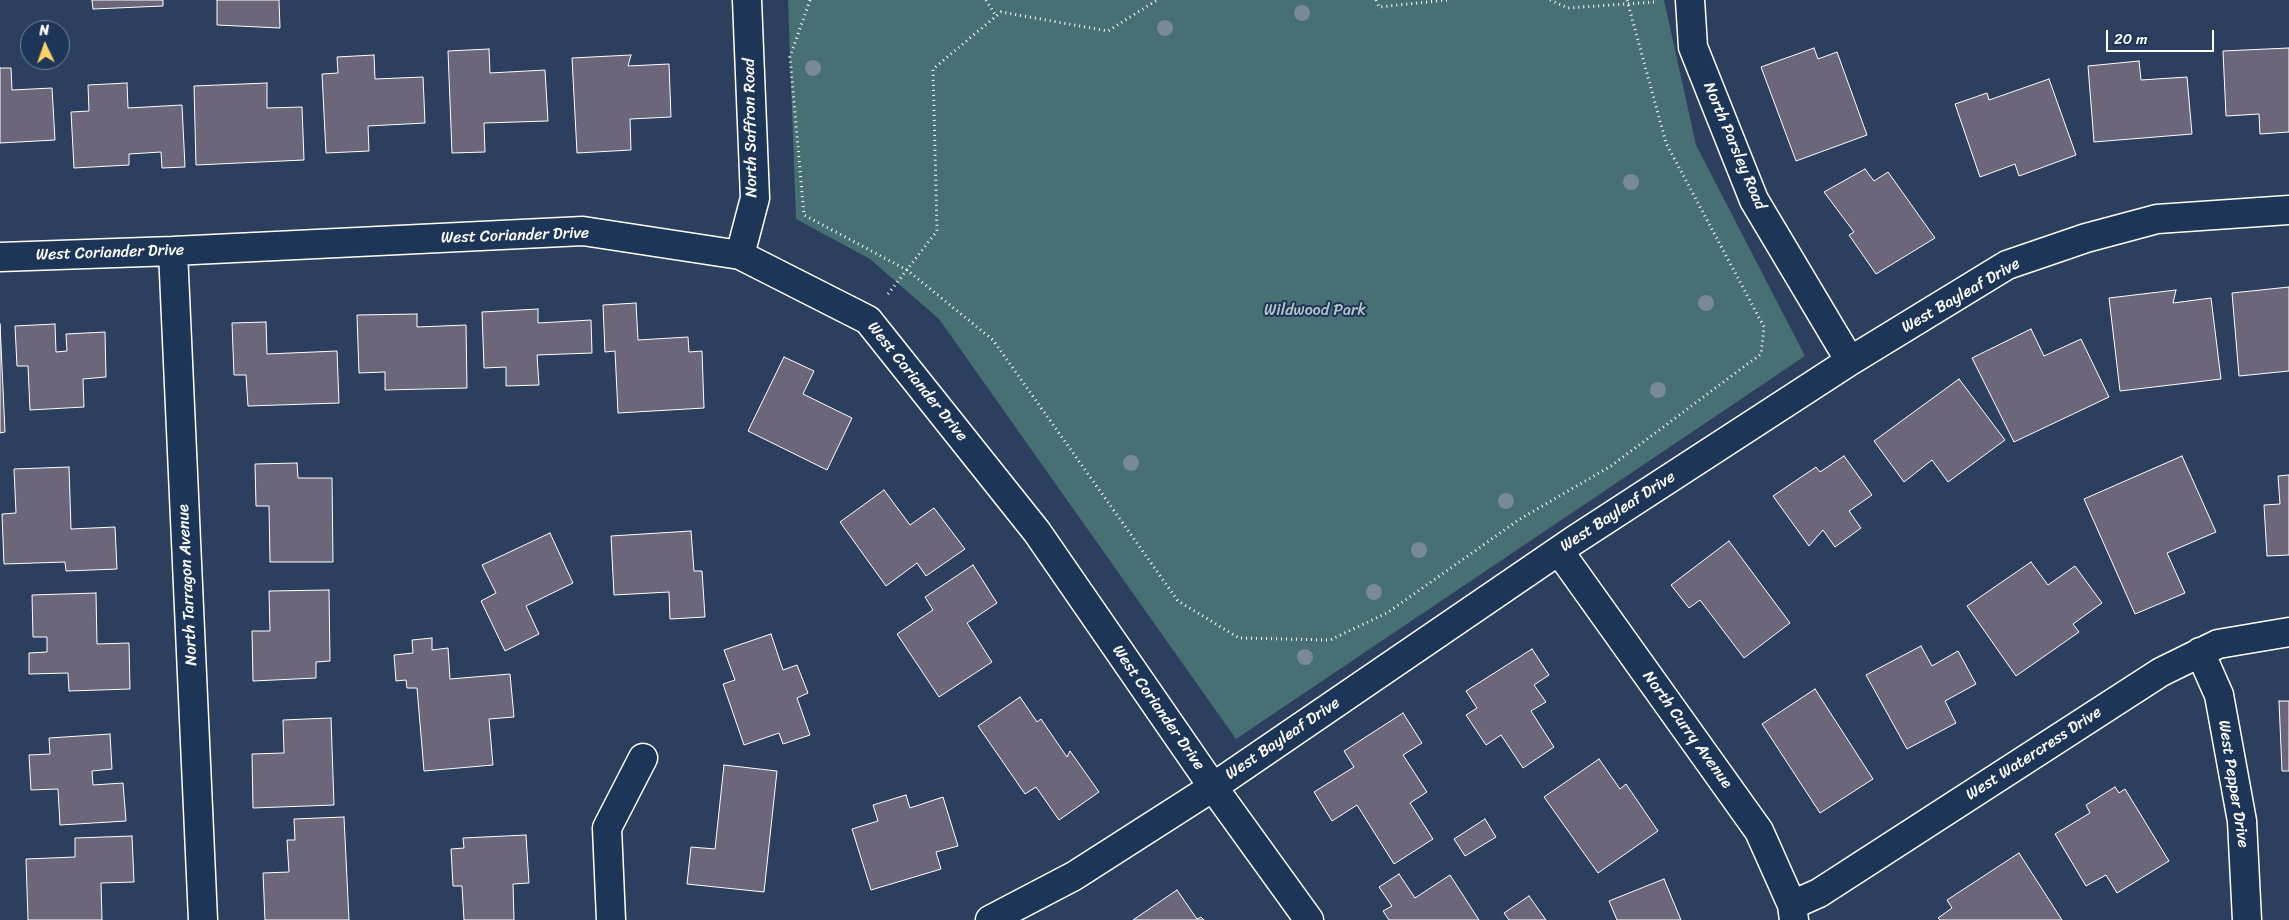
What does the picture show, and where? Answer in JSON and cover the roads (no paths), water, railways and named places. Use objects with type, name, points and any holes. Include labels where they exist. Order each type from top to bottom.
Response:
[{"type":"street","name":"North Saffron Road","points":[[740,255],[754,198],[747,0]]},
{"type":"street","name":"North Parsley Road","points":[[1690,0],[1693,47],[1754,200],[1850,361]]},
{"type":"street","name":"West Bayleaf Drive","points":[[990,920],[1074,876],[1212,787],[1559,552],[1850,361],[2007,265],[2086,238],[2157,219],[2289,210]]},
{"type":"street","name":"West Coriander Drive","points":[[0,256],[173,251],[584,231],[740,255],[868,320],[1037,532],[1212,787],[1309,920]]},
{"type":"street","name":"North Tarragon Avenue","points":[[173,251],[203,920]]},
{"type":"street","name":"North Curry Avenue","points":[[1559,552],[1759,831],[1793,913]]},
{"type":"street","name":"West Watercress Drive","points":[[1793,913],[1819,893],[2161,672],[2218,644],[2289,632]]},
{"type":"street","name":"West Pepper Drive","points":[[2200,652],[2219,695],[2242,821],[2247,920]]},
{"type":"street","points":[[611,920],[607,828],[643,758]]},
{"type":"park label","name":"Wildwood Park","points":[[1315,311]]}]
